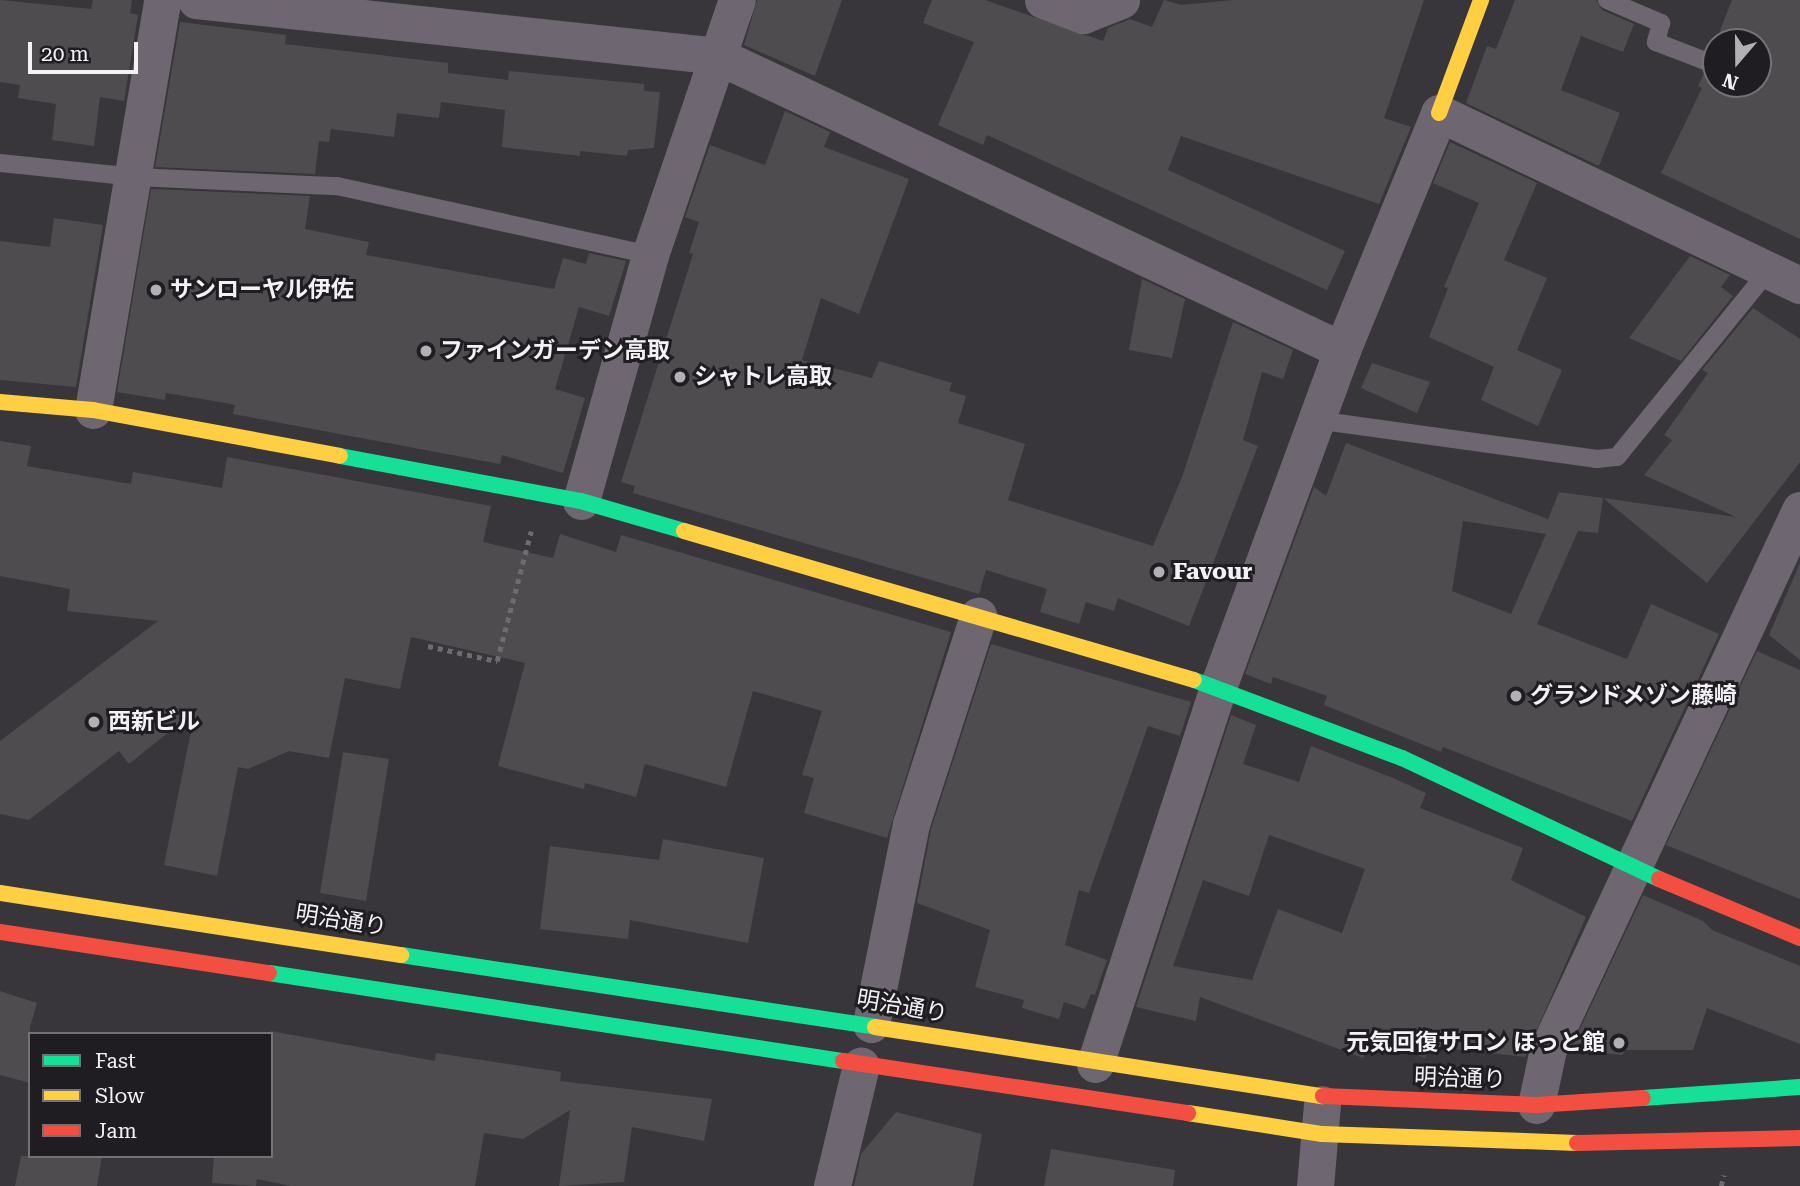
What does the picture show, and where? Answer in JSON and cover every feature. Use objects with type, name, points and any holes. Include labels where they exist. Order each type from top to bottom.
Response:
[{"type":"street","points":[[93,410],[135,177],[162,0]]},
{"type":"street","points":[[196,0],[424,12],[718,56],[1342,349]]},
{"type":"street","points":[[581,500],[650,255],[737,0]]},
{"type":"street","points":[[1043,0],[1083,15],[1121,0]]},
{"type":"street","points":[[1095,1064],[1218,687],[1342,349],[1439,113],[1481,0]]},
{"type":"street","points":[[1439,113],[1784,278]]},
{"type":"street","points":[[0,402],[93,410],[581,500],[1218,687],[1402,758],[1632,867],[1800,938]]},
{"type":"street","points":[[1536,1105],[1548,1049],[1800,510]]},
{"type":"street","points":[[871,1024],[911,824],[978,616]]},
{"type":"street","name":"明治通り","points":[[0,893],[871,1024],[1095,1064],[1322,1096],[1536,1105],[1800,1087]]},
{"type":"street","points":[[0,932],[1322,1134],[1534,1144],[1800,1138]]},
{"type":"street","points":[[832,1186],[861,1065]]},
{"type":"street","points":[[1315,1186],[1322,1134],[1322,1096]]},
{"type":"lane","points":[[1607,0],[1661,23],[1656,42],[1702,60]]},
{"type":"lane","points":[[0,163],[135,177],[337,186],[650,255]]},
{"type":"lane","points":[[1316,420],[1597,459],[1617,457],[1784,278]]},
{"type":"path","points":[[428,646],[497,661],[541,493]]},
{"type":"building","points":[[0,0],[91,9],[93,0],[132,0],[130,13],[138,15],[124,101],[100,97],[94,146],[52,140],[56,104],[18,98],[20,85],[0,82]]},
{"type":"building","points":[[757,0],[842,0],[815,76],[744,45]]},
{"type":"building","points":[[932,0],[985,0],[1103,41],[1108,28],[1130,19],[1152,27],[1164,0],[1181,5],[1234,0],[1424,0],[1384,118],[1411,127],[1379,204],[1181,136],[1168,170],[1345,251],[1327,290],[987,135],[983,145],[938,125],[974,42],[923,23]]},
{"type":"building","points":[[1515,0],[1596,0],[1602,10],[1634,24],[1623,52],[1581,36],[1561,90],[1620,113],[1599,166],[1466,103],[1487,46],[1496,49]]},
{"type":"building","points":[[1732,0],[1800,0],[1800,239],[1661,173],[1702,88],[1702,98],[1772,98],[1772,28],[1721,28]]},
{"type":"building","points":[[180,22],[286,35],[285,44],[448,63],[448,73],[508,80],[509,71],[644,84],[644,91],[660,92],[654,148],[628,150],[627,156],[580,151],[580,156],[502,147],[505,110],[441,102],[439,118],[397,113],[394,137],[331,129],[329,142],[319,141],[315,174],[155,167]]},
{"type":"building","points":[[785,111],[830,132],[824,147],[909,179],[859,314],[821,298],[802,360],[872,378],[879,361],[952,383],[949,391],[966,396],[958,423],[1025,444],[1008,500],[1153,546],[1182,477],[1233,322],[1293,350],[1283,379],[1262,372],[1243,440],[1258,446],[1189,626],[1118,598],[1114,611],[1086,602],[1079,624],[1040,612],[1047,589],[986,570],[979,594],[633,493],[635,486],[621,482],[693,254],[689,253],[699,222],[685,217],[710,145],[765,165]]},
{"type":"building","points":[[1450,142],[1537,183],[1504,260],[1547,278],[1517,350],[1562,370],[1538,426],[1481,400],[1494,367],[1429,337],[1448,288],[1444,287],[1479,203],[1433,183]]},
{"type":"building","points":[[151,189],[310,196],[305,229],[369,242],[366,255],[554,289],[563,258],[586,264],[589,253],[626,261],[609,316],[579,307],[555,389],[585,398],[563,473],[502,455],[500,464],[233,414],[235,405],[226,403],[166,393],[165,400],[117,392]]},
{"type":"building","points":[[54,218],[103,225],[76,387],[0,380],[0,241],[50,247]]},
{"type":"building","points":[[1690,256],[1730,275],[1721,287],[1733,296],[1681,361],[1629,338]]},
{"type":"building","points":[[1142,279],[1185,299],[1172,358],[1129,350]]},
{"type":"building","points":[[1753,308],[1800,339],[1800,462],[1707,583],[1603,498],[1736,517],[1644,475],[1672,440],[1664,435],[1708,373],[1702,370]]},
{"type":"building","points":[[1372,363],[1430,382],[1417,413],[1361,388]]},
{"type":"building","points":[[0,441],[31,446],[27,466],[131,484],[133,472],[222,488],[227,457],[491,506],[483,542],[553,558],[560,534],[616,552],[621,535],[951,632],[887,838],[804,813],[814,778],[802,775],[822,711],[753,691],[726,787],[645,764],[636,797],[585,783],[584,789],[498,766],[525,663],[411,637],[400,689],[345,678],[329,758],[289,751],[248,769],[238,767],[217,876],[164,865],[195,711],[129,764],[119,751],[29,820],[0,814],[0,741],[158,621],[67,611],[70,589],[0,576]]},
{"type":"building","points":[[1346,443],[1548,519],[1559,492],[1603,498],[1598,533],[1578,531],[1537,624],[1627,659],[1651,604],[1719,634],[1632,821],[1443,747],[1441,752],[1324,705],[1327,696],[1273,677],[1271,684],[1245,674],[1314,487],[1326,496]],"holes":[[[1463,521],[1546,534],[1511,614],[1452,591]]]},
{"type":"building","points":[[1800,563],[1800,660],[1769,635]]},
{"type":"building","points":[[991,644],[1191,702],[1180,736],[1148,726],[1089,893],[1079,890],[1065,945],[1107,960],[1095,995],[1091,994],[1085,1009],[1064,1002],[1059,1019],[1022,1008],[1024,1000],[975,987],[990,930],[917,903],[931,829]]},
{"type":"building","points":[[1757,651],[1800,670],[1800,899],[1666,845]]},
{"type":"building","points":[[1231,715],[1256,725],[1243,764],[1299,782],[1311,746],[1393,778],[1426,793],[1420,808],[1523,848],[1511,880],[1586,917],[1525,1057],[1429,1046],[1425,1058],[1371,1037],[1363,1058],[1200,997],[1196,1021],[1136,1007]],"holes":[[[1269,835],[1365,869],[1342,933],[1278,909],[1252,980],[1173,966],[1203,880],[1249,896]]]},
{"type":"building","points":[[343,752],[389,759],[366,901],[320,893]]},
{"type":"building","points":[[663,839],[764,858],[748,943],[630,920],[628,939],[540,929],[550,846],[659,860]]},
{"type":"building","points":[[1643,895],[1703,921],[1712,930],[1800,966],[1800,1044],[1707,1008],[1693,1050],[1624,1050],[1623,1055],[1570,1050]]},
{"type":"building","points":[[0,991],[37,1003],[28,1032],[28,1082],[0,1075]]},
{"type":"building","points":[[271,1032],[435,1061],[436,1053],[561,1072],[560,1081],[712,1099],[704,1141],[632,1127],[624,1182],[559,1186],[570,1110],[523,1139],[484,1133],[475,1186],[291,1186],[257,1179],[256,1186],[212,1183],[214,1158],[273,1158]]},
{"type":"building","points":[[896,1112],[982,1134],[973,1186],[854,1186],[861,1154]]},
{"type":"building","points":[[1051,1149],[1175,1170],[1173,1186],[1044,1186]]},
{"type":"building","points":[[21,1156],[102,1158],[97,1186],[15,1186]]},
{"type":"traffic: fast","points":[[340,456],[581,501],[684,531]]},
{"type":"traffic: fast","points":[[1194,680],[1402,758],[1659,879]]},
{"type":"traffic: fast","points":[[401,955],[875,1027]]},
{"type":"traffic: fast","points":[[269,973],[843,1061]]},
{"type":"traffic: fast","points":[[1643,1098],[1800,1087]]},
{"type":"traffic: slow","points":[[1439,113],[1481,0]]},
{"type":"traffic: slow","points":[[0,402],[93,410],[340,456]]},
{"type":"traffic: slow","points":[[684,531],[1194,680]]},
{"type":"traffic: slow","points":[[0,893],[401,955]]},
{"type":"traffic: slow","points":[[875,1027],[1323,1096]]},
{"type":"traffic: slow","points":[[1188,1113],[1322,1134],[1577,1143]]},
{"type":"traffic: jam","points":[[1659,879],[1800,938]]},
{"type":"traffic: jam","points":[[0,932],[269,973]]},
{"type":"traffic: jam","points":[[843,1061],[1188,1113]]},
{"type":"traffic: jam","points":[[1323,1096],[1536,1105],[1643,1098]]},
{"type":"traffic: jam","points":[[1577,1143],[1800,1138]]},
{"type":"place","name":"サンローヤル伊佐","points":[[156,290]]},
{"type":"place","name":"ファインガーデン高取","points":[[426,351]]},
{"type":"place","name":"シャトレ高取","points":[[680,377]]},
{"type":"place","name":"Favour","points":[[1159,572]]},
{"type":"place","name":"グランドメゾン藤崎","points":[[1516,696]]},
{"type":"place","name":"西新ビル","points":[[94,722]]},
{"type":"place","name":"元気回復サロン ほっと館","points":[[1619,1043]]}]
